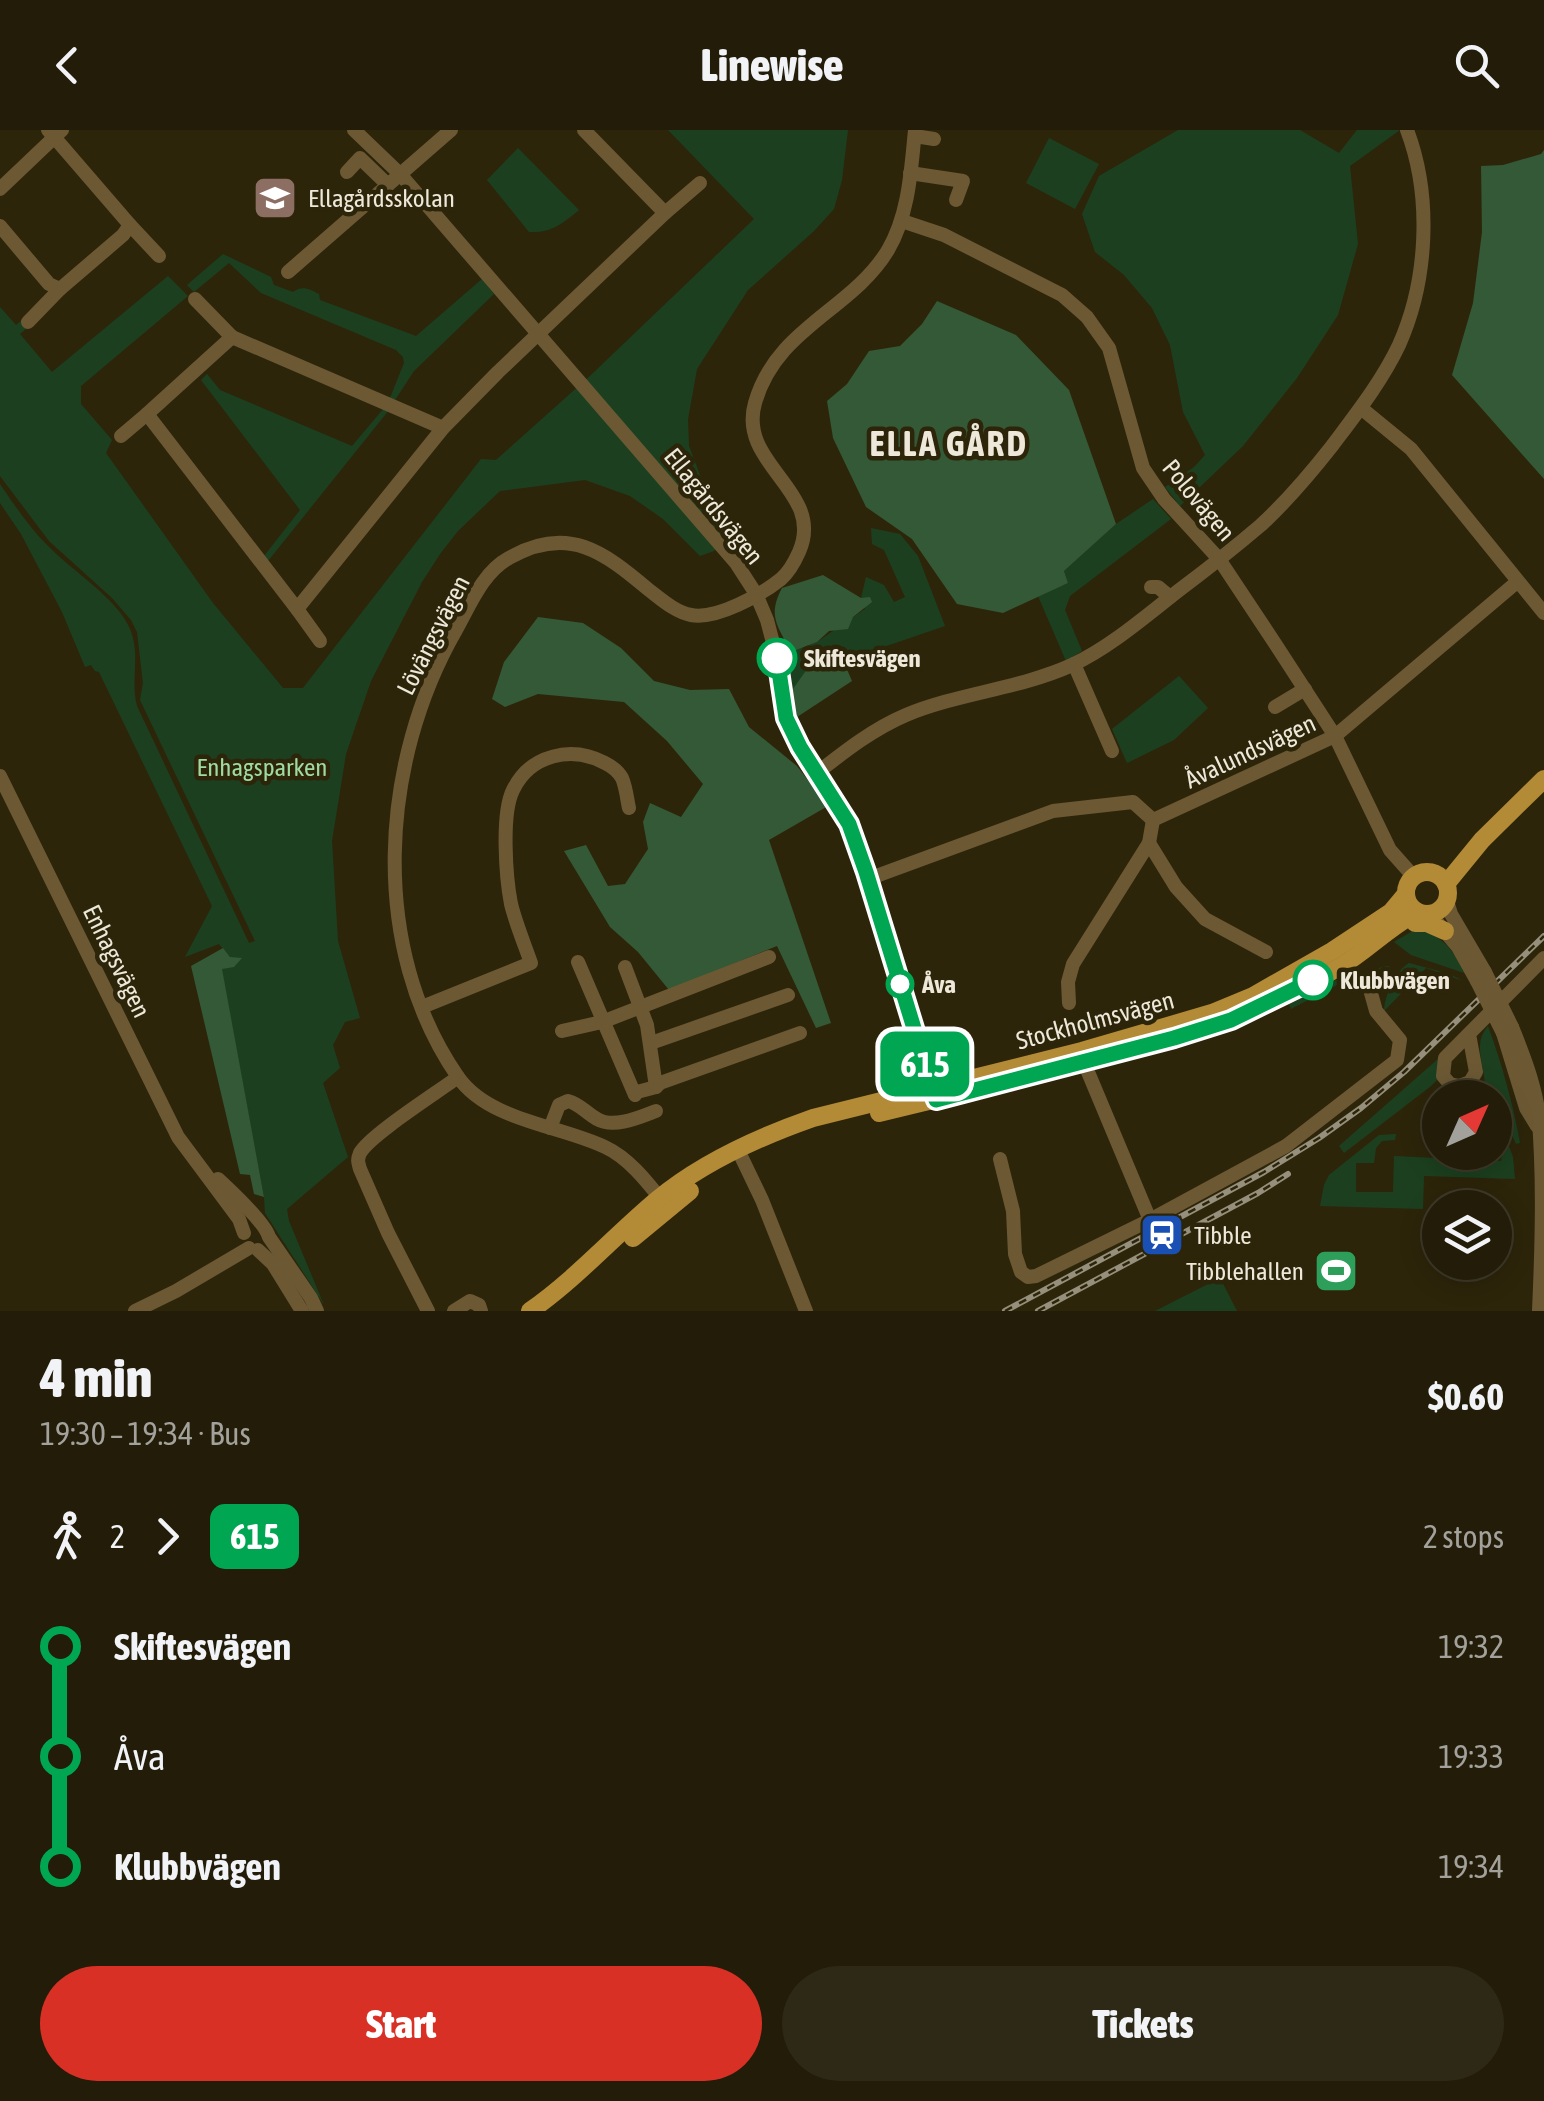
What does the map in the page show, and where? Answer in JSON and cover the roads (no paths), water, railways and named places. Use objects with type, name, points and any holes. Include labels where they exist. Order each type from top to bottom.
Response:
[{"type":"main road","points":[[1442,886],[1420,874],[1410,886],[1412,908],[1424,913],[1440,910],[1442,886],[1544,779]]},
{"type":"main road","name":"Stockholmsvägen","points":[[1083,1056],[1253,996],[1372,926],[1391,912],[1410,886]]},
{"type":"main road","name":"Stockholmsvägen","points":[[530,1311],[663,1203],[708,1178],[740,1154],[934,1094],[1231,1020],[1340,966],[1399,922],[1424,913]]},
{"type":"main road","points":[[1362,952],[1413,924],[1427,923],[1445,930]]},
{"type":"main road","name":"Stockholmsvägen","points":[[550,1311],[663,1203]]},
{"type":"street","name":"Ellagårdsvägen","points":[[354,130],[394,179],[540,333],[736,562],[756,594],[777,658],[786,718],[849,824],[934,1094]]},
{"type":"street","points":[[288,272],[451,130]]},
{"type":"street","points":[[584,130],[665,213]]},
{"type":"street","points":[[816,772],[908,714],[1014,686],[1074,664],[1219,560],[1306,479],[1360,408],[1398,346],[1410,314],[1419,276],[1423,228],[1422,180],[1407,130]]},
{"type":"street","points":[[0,189],[55,133],[160,256]]},
{"type":"street","points":[[756,594],[784,577],[805,531],[804,514],[796,498],[757,444],[753,407],[762,384],[797,335],[856,290],[889,248],[902,221],[915,133],[934,139]]},
{"type":"street","points":[[348,172],[360,158],[394,179]]},
{"type":"street","points":[[910,172],[963,181],[956,200]]},
{"type":"street","points":[[297,609],[443,428],[700,183]]},
{"type":"street","name":"Polovägen","points":[[902,221],[944,235],[1062,295],[1087,317],[1109,348],[1143,468],[1164,499],[1219,560],[1305,689],[1335,736],[1410,886]]},
{"type":"street","points":[[28,322],[130,225]]},
{"type":"street","points":[[0,226],[49,284],[60,289]]},
{"type":"street","points":[[195,299],[232,337],[443,428]]},
{"type":"street","points":[[122,436],[232,337]]},
{"type":"street","points":[[1360,408],[1411,449],[1544,614]]},
{"type":"street","points":[[147,414],[320,641]]},
{"type":"street","name":"Lövängsvägen","points":[[663,1203],[622,1157],[606,1147],[514,1116],[470,1091],[458,1077],[410,975],[397,890],[395,814],[403,766],[420,709],[445,648],[482,584],[494,568],[509,558],[546,544],[587,547],[603,554],[674,608],[691,615],[720,612],[756,594]]},
{"type":"street","name":"Åvalundsvägen","points":[[1153,820],[1335,736],[1517,582]]},
{"type":"street","points":[[1151,587],[1158,587],[1170,597]]},
{"type":"street","points":[[1074,664],[1112,752]]},
{"type":"street","points":[[1275,708],[1305,689]]},
{"type":"street","points":[[422,1007],[531,962],[511,902],[506,840],[509,801],[523,776],[551,756],[566,753],[596,758],[621,777],[629,808]]},
{"type":"street","name":"Enhagsvägen","points":[[0,776],[178,1137],[239,1219],[249,1242],[272,1264],[302,1311]]},
{"type":"street","points":[[868,879],[1052,811],[1133,802],[1153,820],[1149,842],[1073,964],[1068,982],[1069,1003]]},
{"type":"street","points":[[1149,842],[1176,887],[1205,919],[1266,952]]},
{"type":"street","points":[[1442,886],[1450,914],[1508,1030],[1526,1108],[1543,1136],[1539,1311]]},
{"type":"street","points":[[1424,913],[1445,930],[1481,977]]},
{"type":"street","points":[[562,1030],[602,1022],[769,958]]},
{"type":"street","points":[[1468,1034],[1544,958]]},
{"type":"street","points":[[578,962],[641,1116]]},
{"type":"street","points":[[625,967],[651,1044],[656,1086]]},
{"type":"street","points":[[1000,1159],[1012,1211],[1014,1254],[1022,1272],[1036,1276],[1286,1146],[1397,1060],[1400,1040],[1376,1011],[1371,993]]},
{"type":"street","points":[[651,1044],[788,995]]},
{"type":"street","points":[[635,1095],[800,1033]]},
{"type":"street","points":[[1083,1056],[1150,1220]]},
{"type":"street","points":[[428,1311],[381,1217],[358,1158],[381,1133],[458,1077]]},
{"type":"street","points":[[550,1128],[559,1106],[568,1101],[604,1122],[620,1122],[656,1111]]},
{"type":"street","points":[[740,1154],[806,1311]]},
{"type":"street","name":"Enhagsvägen","points":[[198,1163],[222,1182],[258,1223]]},
{"type":"street","points":[[249,1242],[248,1226],[258,1223],[267,1229],[317,1311]]},
{"type":"street","points":[[249,1242],[266,1246],[269,1238]]},
{"type":"street","points":[[134,1311],[214,1269],[249,1242]]},
{"type":"street","points":[[454,1311],[470,1302],[479,1305],[481,1311]]},
{"type":"railway","points":[[1005,1311],[1264,1172],[1319,1138],[1404,1072],[1544,936]]},
{"type":"railway","points":[[1038,1311],[1288,1174]]},
{"type":"place","name":"Ellagårdsskolan","points":[[275,198]]},
{"type":"place","name":"Skiftesvägen","points":[[777,658]]},
{"type":"place","name":"Klubbvägen","points":[[1313,980]]},
{"type":"place","name":"Åva","points":[[900,984]]},
{"type":"place","name":"Tibble","points":[[1162,1235]]},
{"type":"place","name":"Tibblehallen","points":[[1336,1271]]},
{"type":"district","name":"ELLA GÅRD","points":[[949,443]]},
{"type":"park label","name":"Enhagsparken","points":[[262,767]]}]
